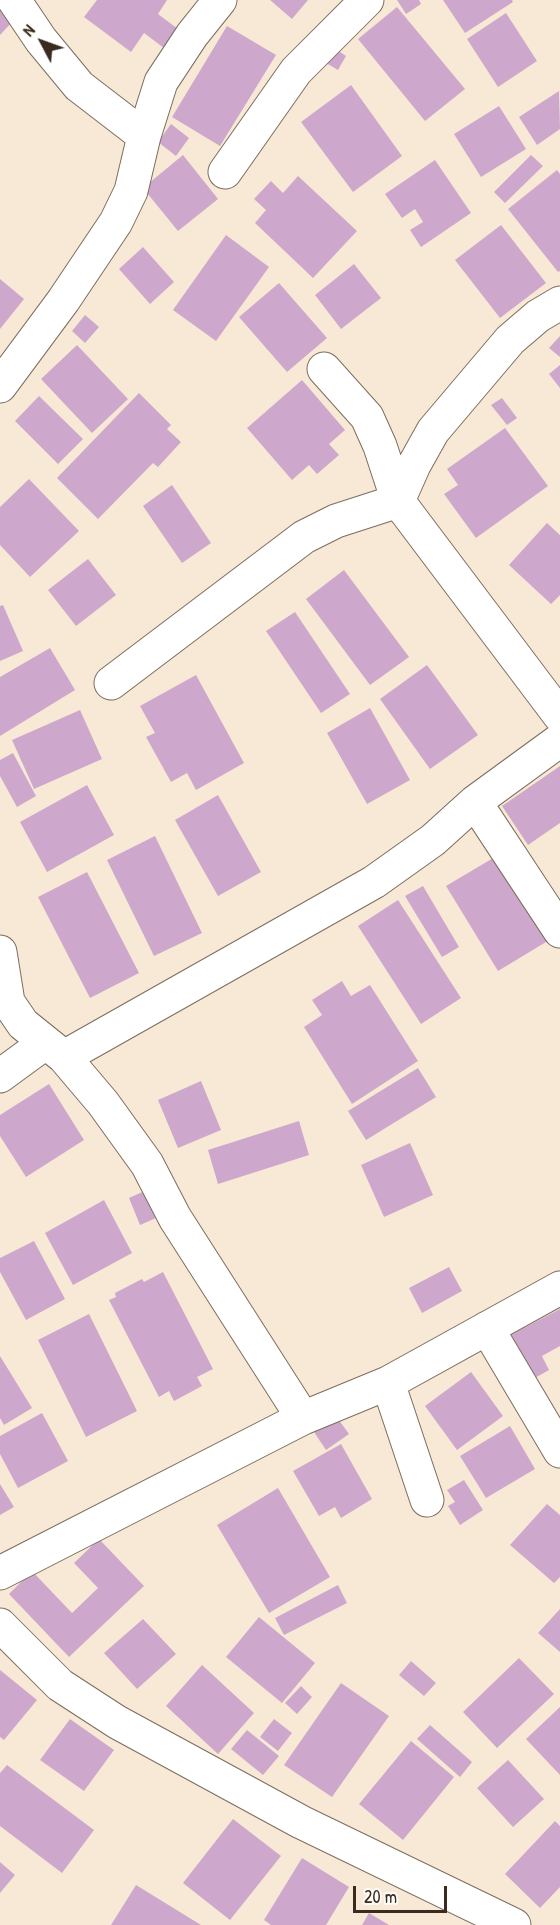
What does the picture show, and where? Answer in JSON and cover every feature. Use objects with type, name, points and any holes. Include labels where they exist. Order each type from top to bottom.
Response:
[{"type":"street","points":[[14,0],[41,40],[79,86],[144,136]]},
{"type":"street","points":[[0,386],[63,301],[116,222],[131,191],[144,136],[161,82],[192,35],[220,0]]},
{"type":"street","points":[[225,172],[296,71],[367,0]]},
{"type":"street","points":[[111,683],[304,537],[336,521],[398,501],[433,431],[510,340],[538,316],[560,303]]},
{"type":"street","points":[[324,369],[367,417],[380,446],[398,501],[560,716]]},
{"type":"street","points":[[0,1076],[55,1050],[375,882],[433,840],[475,802],[560,740]]},
{"type":"street","points":[[475,802],[560,931]]},
{"type":"street","points":[[0,951],[8,1002],[23,1024],[55,1050],[103,1103],[147,1164],[175,1218],[303,1418]]},
{"type":"street","points":[[0,1572],[303,1418],[388,1383],[560,1288]]},
{"type":"street","points":[[487,1328],[560,1450]]},
{"type":"street","points":[[388,1383],[427,1500]]},
{"type":"street","points":[[0,1625],[60,1685],[117,1722],[301,1822],[499,1922]]},
{"type":"building","points":[[97,0],[167,0],[158,14],[178,29],[164,48],[144,33],[131,52],[84,17]]},
{"type":"building","points":[[270,0],[308,0],[292,19]]},
{"type":"building","points":[[397,0],[419,0],[421,4],[406,14]]},
{"type":"building","points":[[443,0],[512,0],[513,2],[465,33]]},
{"type":"building","points":[[397,7],[465,89],[425,121],[358,39]]},
{"type":"building","points":[[0,9],[13,21],[0,35]]},
{"type":"building","points":[[506,13],[537,61],[498,87],[467,39]]},
{"type":"building","points":[[227,26],[276,55],[220,146],[172,117]]},
{"type":"building","points":[[334,48],[346,56],[338,70],[326,63]]},
{"type":"building","points":[[351,85],[402,156],[353,192],[301,122]]},
{"type":"building","points":[[559,91],[560,129],[537,145],[519,117]]},
{"type":"building","points":[[499,106],[526,149],[481,177],[454,134]]},
{"type":"building","points":[[171,124],[189,138],[176,156],[158,142]]},
{"type":"building","points":[[183,155],[218,199],[178,231],[143,188]]},
{"type":"building","points":[[531,155],[543,166],[505,203],[494,192]]},
{"type":"building","points":[[435,160],[471,213],[421,247],[410,230],[423,222],[415,209],[402,218],[385,194]]},
{"type":"building","points":[[557,170],[560,174],[560,271],[558,272],[508,209]]},
{"type":"building","points":[[298,176],[357,231],[313,278],[255,223],[266,210],[254,199],[271,181],[283,193]]},
{"type":"building","points":[[501,225],[546,283],[500,318],[455,260]]},
{"type":"building","points":[[226,235],[269,267],[216,341],[173,310]]},
{"type":"building","points":[[143,247],[174,282],[150,304],[119,269]]},
{"type":"building","points":[[354,264],[381,298],[341,329],[315,295]]},
{"type":"building","points":[[0,279],[24,299],[0,329]]},
{"type":"building","points":[[279,283],[327,338],[287,372],[239,317]]},
{"type":"building","points":[[85,315],[99,327],[85,343],[72,331]]},
{"type":"building","points":[[560,336],[560,357],[549,348]]},
{"type":"building","points":[[77,345],[128,399],[92,433],[41,379]]},
{"type":"building","points":[[560,365],[560,388],[549,374]]},
{"type":"building","points":[[302,380],[345,430],[329,444],[339,455],[317,474],[309,465],[292,480],[247,428]]},
{"type":"building","points":[[139,393],[171,425],[167,429],[181,442],[158,467],[153,463],[98,519],[57,478]]},
{"type":"building","points":[[39,396],[83,439],[58,464],[15,421]]},
{"type":"building","points":[[502,398],[517,418],[507,425],[491,405]]},
{"type":"building","points":[[505,428],[548,486],[476,538],[444,494],[458,485],[447,469]]},
{"type":"building","points":[[29,479],[79,531],[30,577],[0,545],[0,507]]},
{"type":"building","points":[[172,485],[211,543],[182,563],[143,506]]},
{"type":"building","points":[[547,523],[560,535],[560,595],[551,604],[509,565]]},
{"type":"building","points":[[88,559],[116,595],[76,626],[48,590]]},
{"type":"building","points":[[344,570],[409,657],[370,685],[306,599]]},
{"type":"building","points":[[3,605],[23,651],[0,661],[0,606]]},
{"type":"building","points":[[295,612],[350,694],[321,713],[266,631]]},
{"type":"building","points":[[50,648],[75,690],[0,736],[0,677]]},
{"type":"building","points":[[427,665],[478,735],[430,769],[380,699]]},
{"type":"building","points":[[196,675],[244,763],[196,790],[187,773],[171,782],[146,737],[155,733],[140,706]]},
{"type":"building","points":[[370,708],[410,780],[367,804],[327,733]]},
{"type":"building","points":[[80,710],[102,759],[34,789],[12,740]]},
{"type":"building","points":[[13,753],[36,796],[17,807],[0,776],[0,760]]},
{"type":"building","points":[[560,766],[560,823],[528,845],[502,806]]},
{"type":"building","points":[[87,785],[114,835],[47,872],[20,822]]},
{"type":"building","points":[[218,795],[261,872],[218,896],[175,820]]},
{"type":"building","points":[[155,836],[202,933],[154,956],[107,860]]},
{"type":"building","points":[[500,854],[551,939],[498,971],[446,886]]},
{"type":"building","points":[[87,872],[139,973],[90,998],[38,897]]},
{"type":"building","points":[[423,886],[459,947],[442,957],[405,896]]},
{"type":"building","points":[[398,900],[461,998],[421,1024],[358,926]]},
{"type":"building","points":[[342,981],[351,996],[370,985],[418,1061],[352,1104],[304,1027],[322,1015],[312,1000]]},
{"type":"building","points":[[418,1068],[436,1097],[366,1140],[348,1111]]},
{"type":"building","points":[[201,1081],[221,1130],[178,1148],[158,1100]]},
{"type":"building","points":[[49,1084],[84,1140],[26,1177],[0,1136],[0,1115]]},
{"type":"building","points":[[299,1121],[309,1155],[218,1184],[208,1150]]},
{"type":"building","points":[[410,1143],[433,1195],[384,1217],[361,1165]]},
{"type":"building","points":[[151,1188],[163,1215],[140,1225],[129,1198]]},
{"type":"building","points":[[104,1200],[132,1253],[73,1285],[45,1233]]},
{"type":"building","points":[[34,1241],[65,1299],[26,1320],[0,1272],[0,1258]]},
{"type":"building","points":[[449,1267],[462,1291],[422,1313],[409,1288]]},
{"type":"building","points":[[163,1272],[213,1369],[197,1377],[202,1386],[174,1401],[169,1391],[159,1397],[109,1300],[116,1297],[115,1293],[142,1279],[144,1282]]},
{"type":"building","points":[[560,1309],[560,1346],[542,1356],[549,1370],[528,1382],[505,1338]]},
{"type":"building","points":[[89,1314],[137,1411],[86,1437],[38,1340]]},
{"type":"building","points":[[0,1356],[32,1408],[4,1425],[0,1418]]},
{"type":"building","points":[[471,1372],[503,1416],[457,1450],[425,1406]]},
{"type":"building","points":[[42,1413],[68,1461],[18,1488],[0,1454],[0,1436]]},
{"type":"building","points":[[336,1416],[349,1434],[326,1450],[314,1432]]},
{"type":"building","points":[[510,1426],[535,1469],[486,1498],[460,1456]]},
{"type":"building","points":[[341,1444],[372,1499],[341,1518],[335,1507],[319,1516],[293,1471]]},
{"type":"building","points":[[464,1480],[483,1510],[460,1525],[448,1506],[455,1502],[447,1490]]},
{"type":"building","points":[[0,1484],[14,1507],[0,1515]]},
{"type":"building","points":[[278,1488],[330,1577],[269,1613],[217,1525]]},
{"type":"building","points":[[547,1504],[560,1515],[560,1577],[554,1583],[510,1545]]},
{"type":"building","points":[[99,1539],[144,1586],[69,1657],[9,1594],[32,1571],[72,1613],[98,1588],[74,1563]]},
{"type":"building","points":[[338,1585],[347,1603],[284,1635],[275,1618]]},
{"type":"building","points":[[560,1609],[560,1652],[538,1633]]},
{"type":"building","points":[[259,1617],[315,1663],[282,1703],[226,1657]]},
{"type":"building","points":[[143,1619],[176,1654],[137,1689],[104,1653]]},
{"type":"building","points":[[519,1658],[554,1694],[497,1748],[463,1712]]},
{"type":"building","points":[[411,1661],[436,1683],[424,1696],[399,1675]]},
{"type":"building","points":[[202,1665],[254,1713],[218,1754],[166,1706]]},
{"type":"building","points":[[0,1670],[37,1700],[4,1740],[0,1737]]},
{"type":"building","points":[[341,1683],[389,1716],[332,1797],[284,1765]]},
{"type":"building","points":[[301,1686],[312,1697],[297,1714],[285,1703]]},
{"type":"building","points":[[560,1707],[560,1775],[526,1739]]},
{"type":"building","points":[[70,1719],[114,1750],[84,1791],[40,1760]]},
{"type":"building","points":[[274,1719],[292,1733],[278,1751],[260,1737]]},
{"type":"building","points":[[430,1725],[472,1762],[460,1777],[417,1739]]},
{"type":"building","points":[[247,1730],[279,1756],[263,1775],[231,1749]]},
{"type":"building","points":[[411,1741],[454,1777],[403,1840],[359,1804]]},
{"type":"building","points":[[508,1760],[544,1799],[513,1827],[477,1788]]},
{"type":"building","points":[[7,1765],[94,1830],[62,1873],[0,1826],[0,1773]]},
{"type":"building","points":[[233,1819],[281,1856],[230,1920],[183,1883]]},
{"type":"building","points":[[555,1821],[560,1826],[560,1887],[540,1908],[505,1874]]},
{"type":"building","points":[[302,1858],[349,1887],[326,1925],[271,1925],[264,1920]]},
{"type":"building","points":[[0,1862],[15,1875],[0,1893]]},
{"type":"building","points":[[136,1885],[201,1925],[111,1925]]},
{"type":"building","points":[[369,1913],[389,1925],[362,1925]]}]
